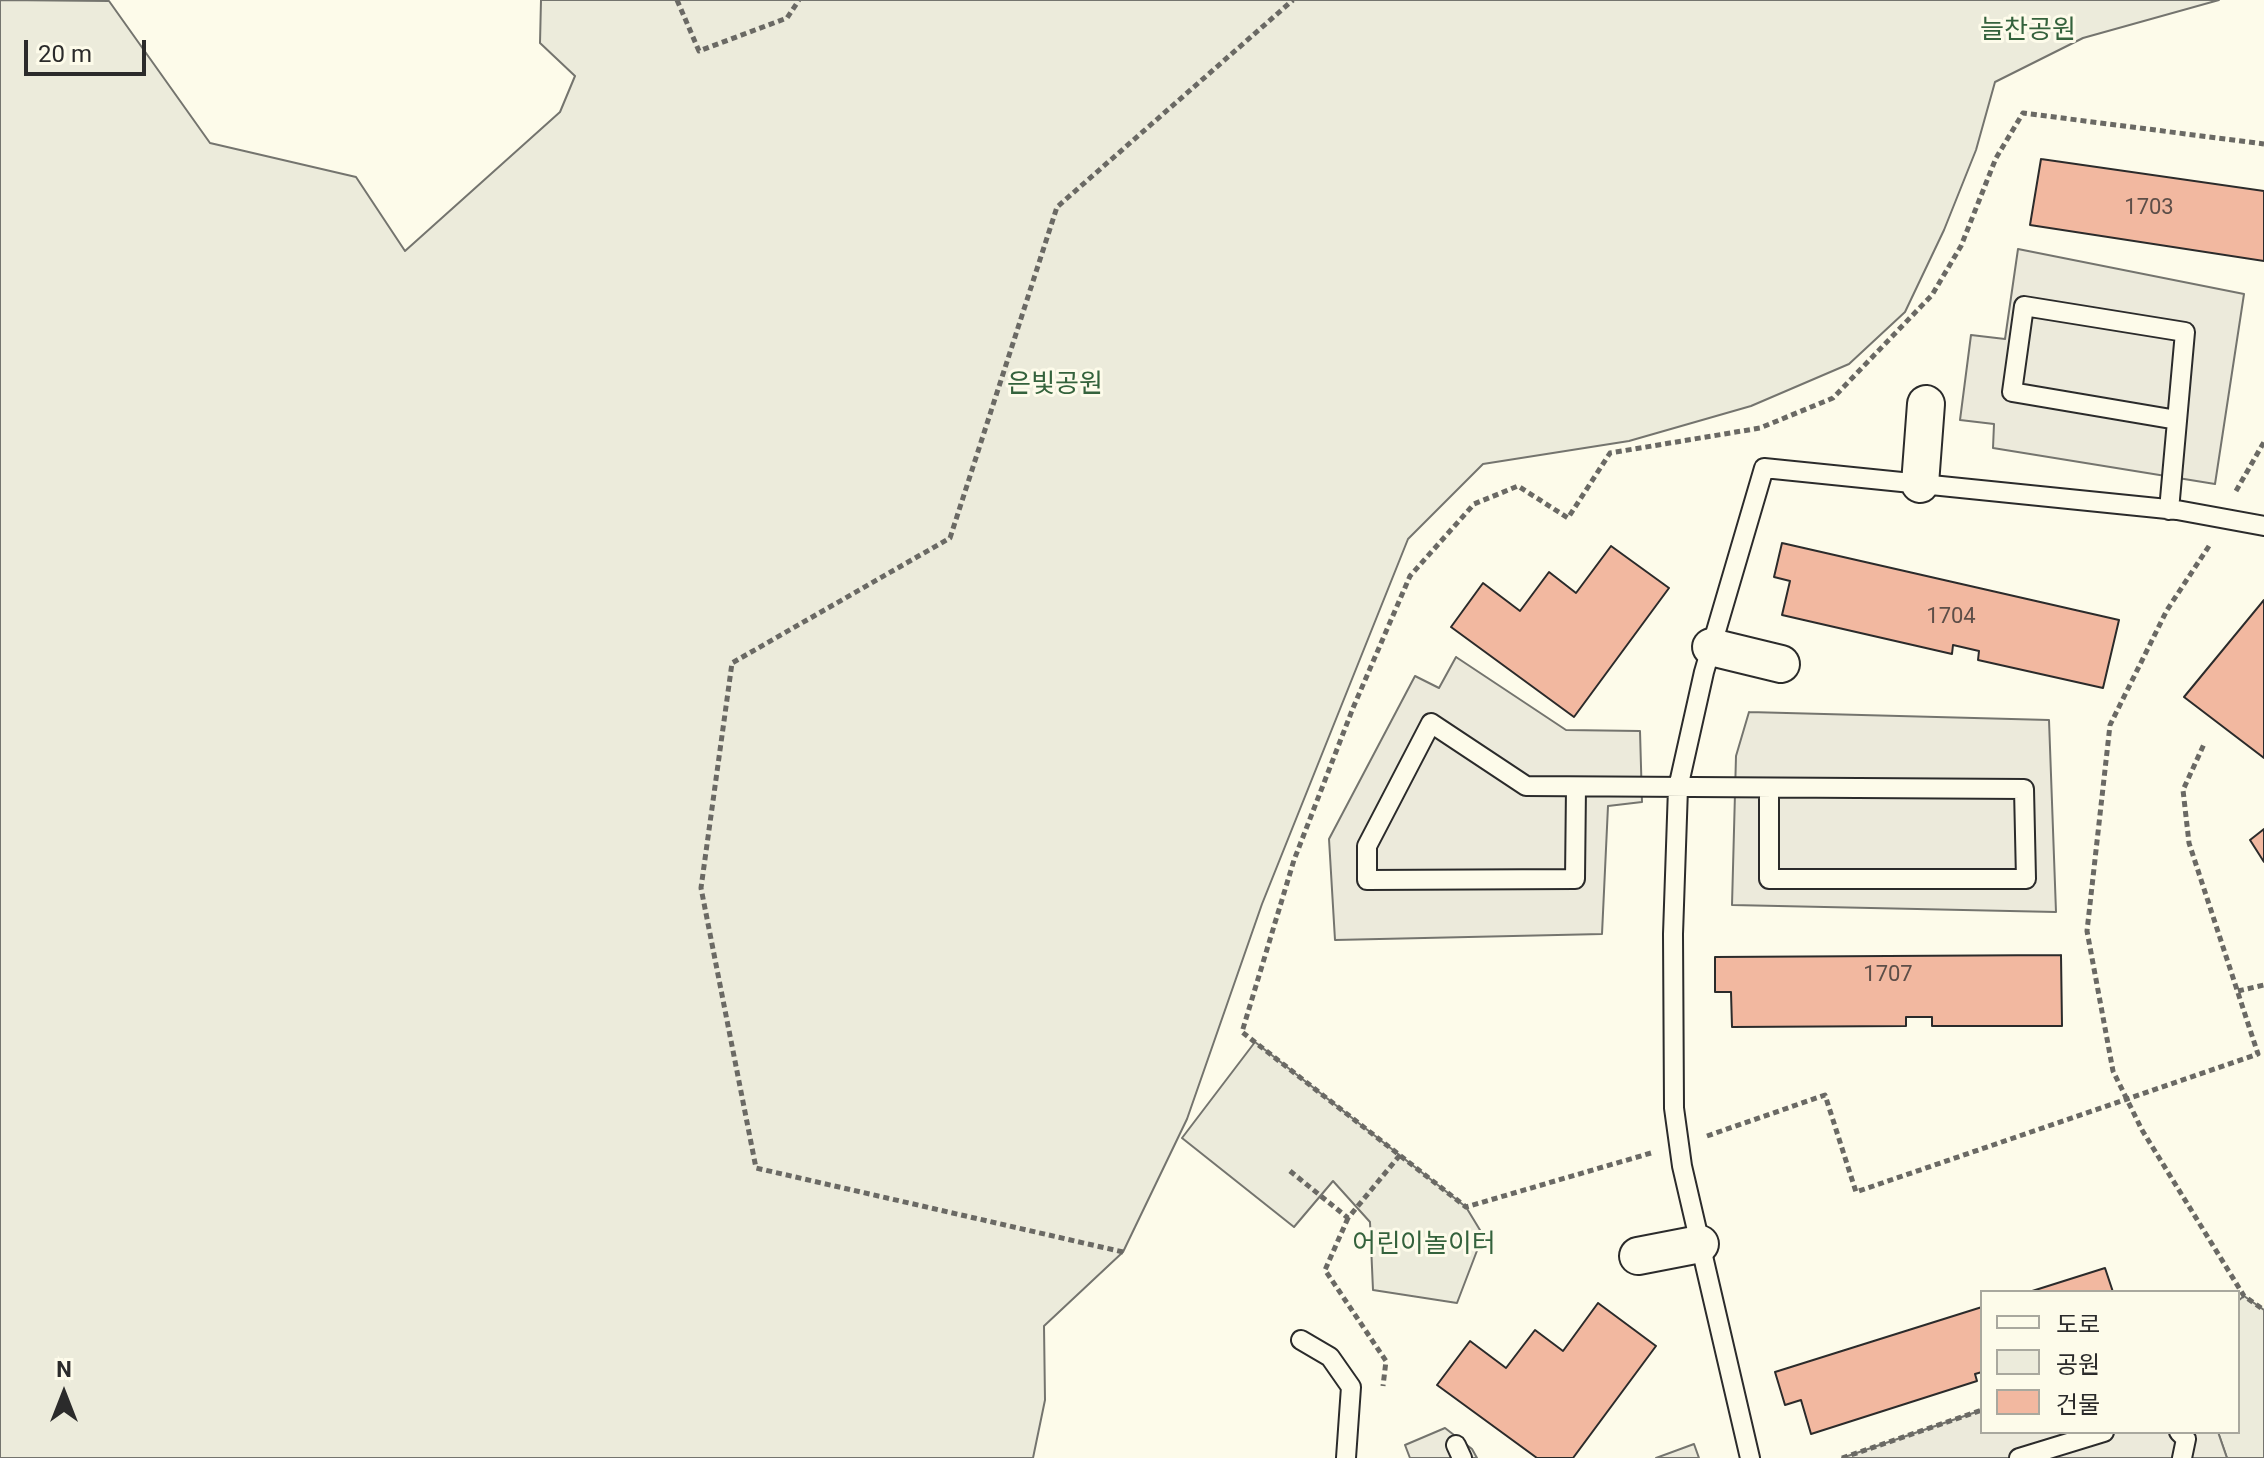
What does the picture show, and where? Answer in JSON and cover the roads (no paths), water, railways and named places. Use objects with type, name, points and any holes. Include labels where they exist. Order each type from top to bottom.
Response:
[{"type":"street","points":[[1920,484],[1926,404]]},
{"type":"street","points":[[1711,647],[1781,664]]},
{"type":"street","points":[[1638,1256],[1700,1244]]},
{"type":"lane","points":[[2169,510],[2185,332],[2024,306],[2012,392],[2177,420]]},
{"type":"lane","points":[[1750,1458],[1682,1166],[1674,1108],[1673,934],[1678,788],[1711,647],[1764,468],[2169,510],[2264,526]]},
{"type":"lane","points":[[1576,787],[1575,879],[1367,880],[1367,846],[1431,723],[1526,786],[2024,789],[2026,879],[1769,879],[1769,788]]},
{"type":"lane","points":[[1301,1340],[1330,1357],[1351,1387],[1346,1458]]},
{"type":"lane","points":[[2019,1458],[2097,1434]]},
{"type":"lane","points":[[2181,1434],[2186,1439],[2182,1458]]},
{"type":"park label","name":"늘찬공원","points":[[2028,31]]},
{"type":"park label","name":"은빛공원","points":[[1055,385]]},
{"type":"park label","name":"어린이놀이터","points":[[1424,1245]]}]
